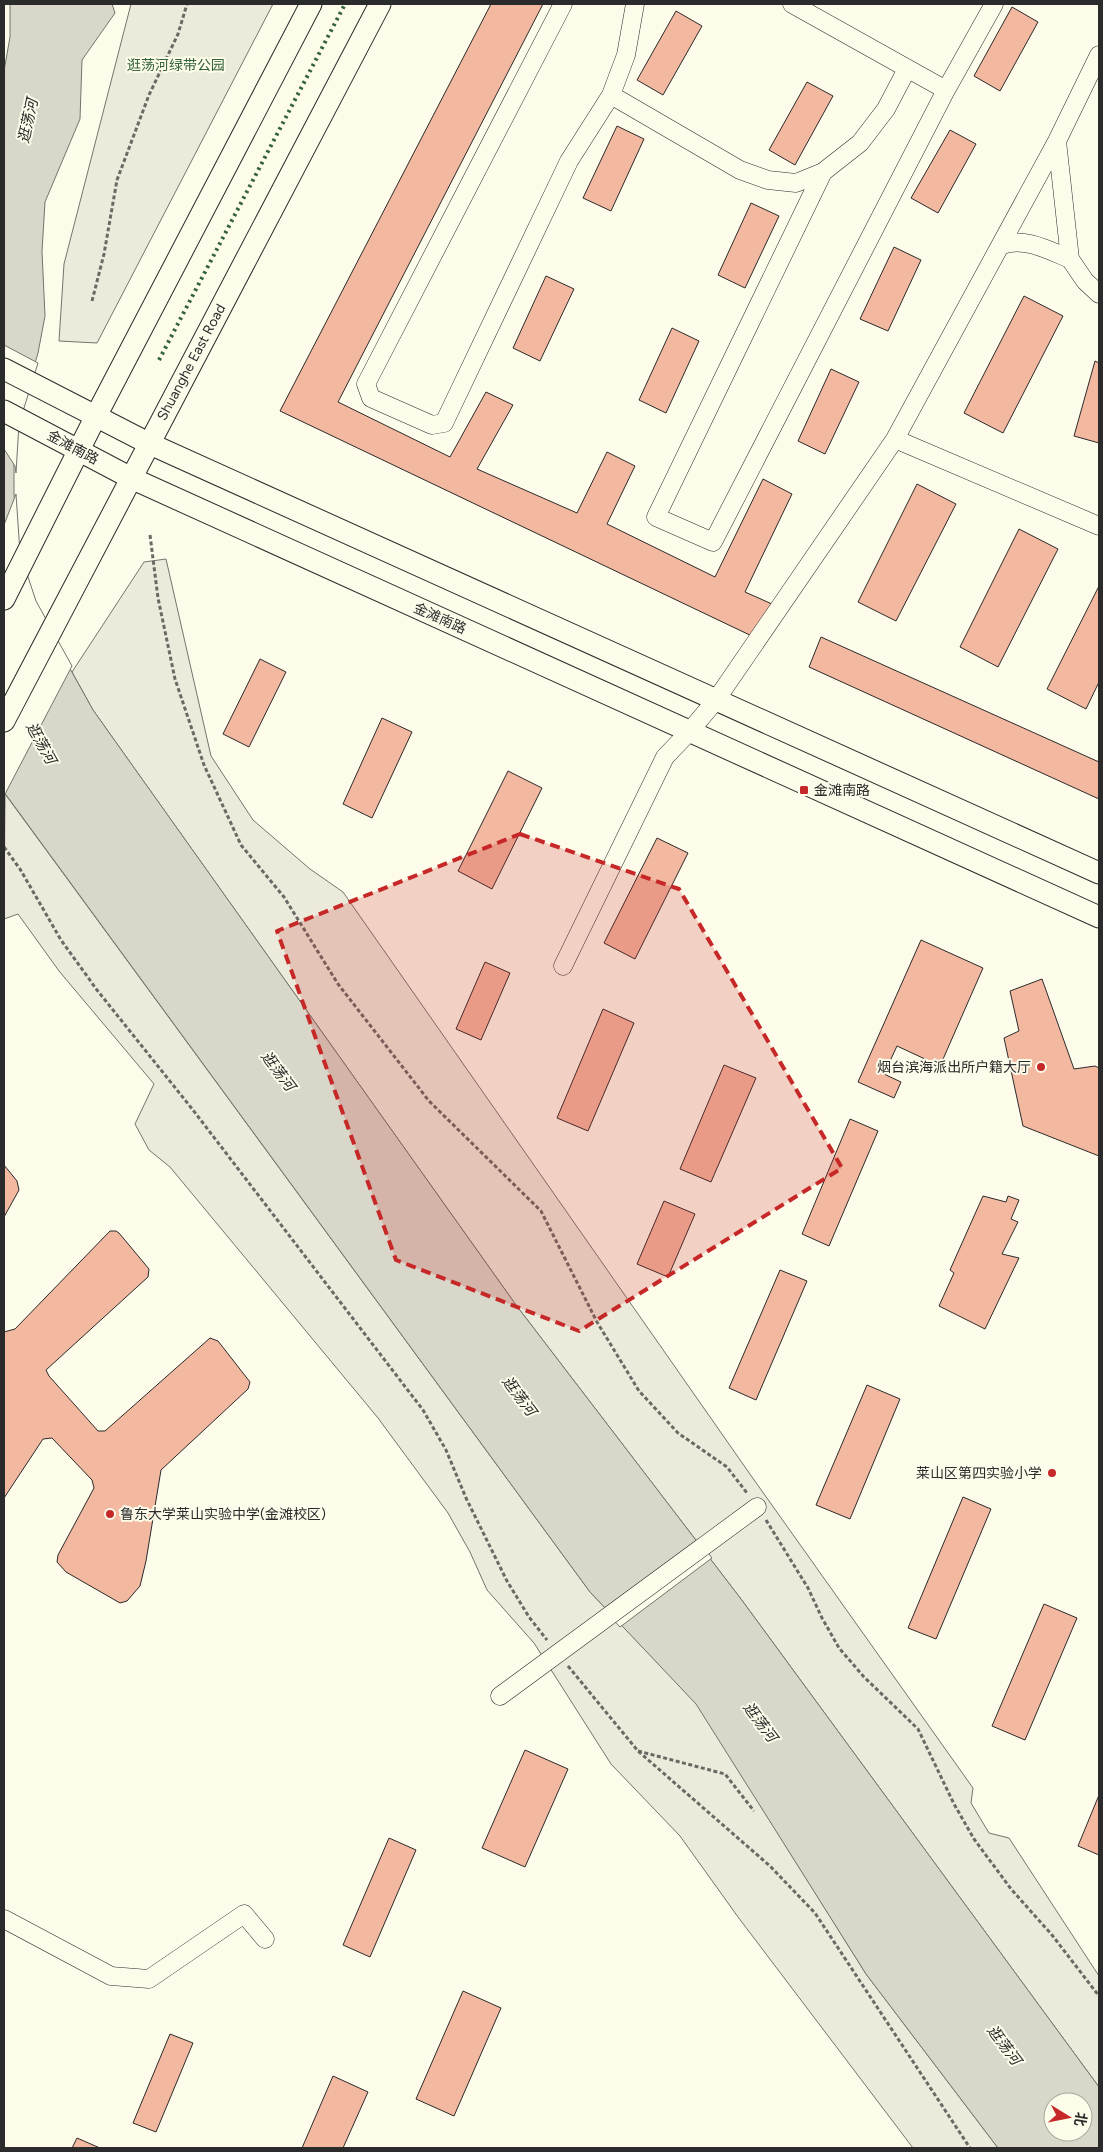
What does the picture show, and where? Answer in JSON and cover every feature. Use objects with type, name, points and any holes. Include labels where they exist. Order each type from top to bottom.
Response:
[{"type":"street","points":[[4,598],[96,416],[311,4]]},
{"type":"street","name":"Shuanghe East Road","points":[[4,721],[148,443],[380,4]]},
{"type":"street","points":[[563,4],[366,384],[371,398],[432,425],[444,423],[569,161],[611,95],[626,55],[635,4]]},
{"type":"street","points":[[792,4],[946,90]]},
{"type":"street","points":[[823,172],[656,517],[713,542],[946,90],[994,4]]},
{"type":"street","points":[[563,966],[665,757],[690,732],[716,700],[895,439],[1002,245],[1057,141],[1099,55]]},
{"type":"street","points":[[611,95],[740,170],[768,180],[796,183],[823,172],[860,143],[886,109],[908,68]]},
{"type":"street","points":[[1057,141],[1070,259],[1086,281],[1099,294]]},
{"type":"street","points":[[1002,245],[1014,241],[1036,245],[1070,259]]},
{"type":"street","points":[[4,369],[148,443],[1099,873]]},
{"type":"street","name":"金滩南路","points":[[4,411],[131,478],[1099,917]]},
{"type":"street","points":[[895,439],[1099,526]]},
{"type":"street","points":[[500,1696],[758,1507]]},
{"type":"street","points":[[4,1919],[111,1976],[149,1979],[244,1914],[265,1938]]},
{"type":"path","points":[[92,301],[104,254],[117,180],[149,95],[178,34],[187,4]]},
{"type":"path","points":[[150,535],[158,598],[175,679],[204,764],[242,845],[284,897],[338,984],[429,1101],[541,1211],[597,1322],[639,1391],[678,1433],[727,1467],[758,1507],[808,1588],[839,1648],[864,1677],[918,1729],[954,1804],[974,1839],[1011,1889],[1052,1935],[1099,1996]]},
{"type":"path","points":[[4,847],[20,869],[61,940],[97,990],[193,1110],[422,1410],[446,1450],[466,1498],[507,1581],[528,1617],[553,1647]]},
{"type":"path","points":[[565,1662],[638,1751],[770,1866],[815,1912],[970,2148]]},
{"type":"path","points":[[638,1751],[725,1774],[754,1811]]},
{"type":"highlighted area","points":[[520,834],[679,889],[842,1168],[579,1331],[396,1260],[277,931]]},
{"type":"green space","name":"逛荡河绿带公园","points":[[131,4],[273,4],[97,343],[59,341],[64,264]]},
{"type":"green space","points":[[166,559],[211,756],[253,820],[310,869],[343,892],[752,1477],[973,1788],[971,1803],[989,1833],[1009,1838],[1099,1976],[1099,2087],[741,1599],[516,1305],[93,710],[72,672],[144,562]]},
{"type":"green space","points":[[5,794],[590,1592],[697,1704],[866,1974],[998,2148],[913,2148],[738,1917],[680,1836],[611,1764],[534,1643],[487,1590],[470,1552],[448,1513],[378,1418],[170,1167],[149,1150],[135,1124],[154,1084],[59,971],[18,914],[4,919]]},
{"type":"water","name":"逛荡河","points":[[10,4],[112,4],[115,13],[82,60],[80,119],[45,202],[42,251],[45,316],[38,353],[17,424],[14,449],[14,493],[18,553],[33,602],[93,710],[516,1305],[741,1599],[1099,2087],[1099,2148],[998,2148],[866,1974],[696,1704],[590,1592],[4,792],[4,71],[10,37]]},
{"type":"pier","points":[[4,345],[38,363],[19,424],[16,473],[15,466],[4,449]]},
{"type":"pier","points":[[16,494],[20,553],[36,601],[72,666],[4,796],[4,525]]},
{"type":"pier","points":[[698,1539],[712,1558],[620,1627],[603,1609]]},
{"type":"building","points":[[491,4],[543,4],[338,402],[450,457],[486,392],[513,405],[477,469],[577,513],[607,452],[635,466],[607,524],[715,577],[763,479],[792,494],[745,592],[772,604],[756,638],[280,411]]},
{"type":"building","points":[[1012,7],[1038,22],[1000,91],[974,76]]},
{"type":"building","points":[[676,11],[702,26],[663,95],[637,80]]},
{"type":"building","points":[[807,82],[833,96],[795,165],[769,150]]},
{"type":"building","points":[[617,126],[644,139],[611,211],[583,198]]},
{"type":"building","points":[[950,130],[976,144],[938,213],[911,198]]},
{"type":"building","points":[[751,203],[779,216],[745,288],[718,275]]},
{"type":"building","points":[[894,247],[921,260],[888,331],[860,319]]},
{"type":"building","points":[[546,276],[574,289],[540,361],[513,348]]},
{"type":"building","points":[[1024,296],[1063,316],[1003,433],[964,413]]},
{"type":"building","points":[[672,328],[699,341],[666,413],[639,400]]},
{"type":"building","points":[[1095,361],[1099,363],[1099,443],[1074,436]]},
{"type":"building","points":[[831,369],[859,382],[825,454],[798,441]]},
{"type":"building","points":[[917,484],[956,504],[896,621],[858,602]]},
{"type":"building","points":[[1019,529],[1058,549],[998,667],[960,647]]},
{"type":"building","points":[[1099,586],[1099,682],[1086,709],[1047,689]]},
{"type":"building","points":[[821,637],[1099,762],[1099,799],[809,667]]},
{"type":"building","points":[[260,659],[286,672],[249,747],[223,734]]},
{"type":"building","points":[[382,718],[412,732],[372,818],[343,804]]},
{"type":"building","points":[[508,771],[542,788],[492,889],[458,871]]},
{"type":"building","points":[[657,838],[688,853],[635,959],[604,943]]},
{"type":"building","points":[[921,940],[983,968],[940,1066],[897,1046],[884,1074],[901,1082],[894,1098],[858,1082]]},
{"type":"building","points":[[485,962],[510,973],[481,1040],[456,1029]]},
{"type":"building","name":"烟台滨海派出所户籍大厅","points":[[1042,979],[1074,1069],[1095,1066],[1099,1068],[1099,1156],[1023,1126],[1004,1038],[1019,1031],[1010,991]]},
{"type":"building","points":[[603,1009],[634,1023],[588,1131],[557,1118]]},
{"type":"building","points":[[724,1065],[756,1078],[711,1182],[680,1169]]},
{"type":"building","points":[[850,1119],[878,1131],[829,1246],[802,1234]]},
{"type":"building","points":[[4,1165],[17,1181],[19,1190],[4,1217]]},
{"type":"building","points":[[983,1196],[1006,1202],[1008,1196],[1019,1200],[1011,1219],[1018,1222],[1002,1254],[1019,1258],[985,1329],[939,1306],[954,1273],[950,1270]]},
{"type":"building","points":[[664,1201],[695,1214],[668,1277],[637,1264]]},
{"type":"building","points":[[110,1231],[119,1233],[149,1269],[148,1277],[46,1370],[49,1376],[98,1431],[105,1431],[210,1338],[218,1341],[250,1382],[248,1389],[161,1470],[140,1586],[127,1601],[120,1603],[66,1572],[57,1562],[58,1555],[94,1488],[92,1480],[52,1438],[43,1439],[4,1498],[4,1332],[15,1329]]},
{"type":"building","points":[[780,1270],[807,1281],[756,1400],[729,1388]]},
{"type":"building","points":[[867,1385],[900,1399],[850,1519],[816,1505]]},
{"type":"building","points":[[963,1497],[991,1509],[936,1639],[908,1628]]},
{"type":"building","points":[[1044,1604],[1077,1618],[1025,1740],[992,1726]]},
{"type":"building","points":[[525,1750],[568,1769],[525,1867],[482,1848]]},
{"type":"building","points":[[1099,1795],[1099,1855],[1078,1846]]},
{"type":"building","points":[[389,1838],[416,1850],[370,1957],[343,1945]]},
{"type":"building","points":[[463,1991],[501,2008],[454,2116],[416,2099]]},
{"type":"building","points":[[170,2034],[193,2043],[156,2132],[133,2123]]},
{"type":"building","points":[[333,2076],[368,2092],[343,2148],[302,2148]]},
{"type":"building","points":[[77,2138],[100,2148],[72,2148]]},
{"type":"hedge","points":[[159,360],[345,4]]},
{"type":"place","name":"金滩南路","points":[[804,790]]},
{"type":"place","name":"烟台滨海派出所户籍大厅","points":[[1041,1067]]},
{"type":"place","name":"莱山区第四实验小学","points":[[1052,1473]]},
{"type":"place","name":"鲁东大学莱山实验中学(金滩校区)","points":[[110,1514]]}]
